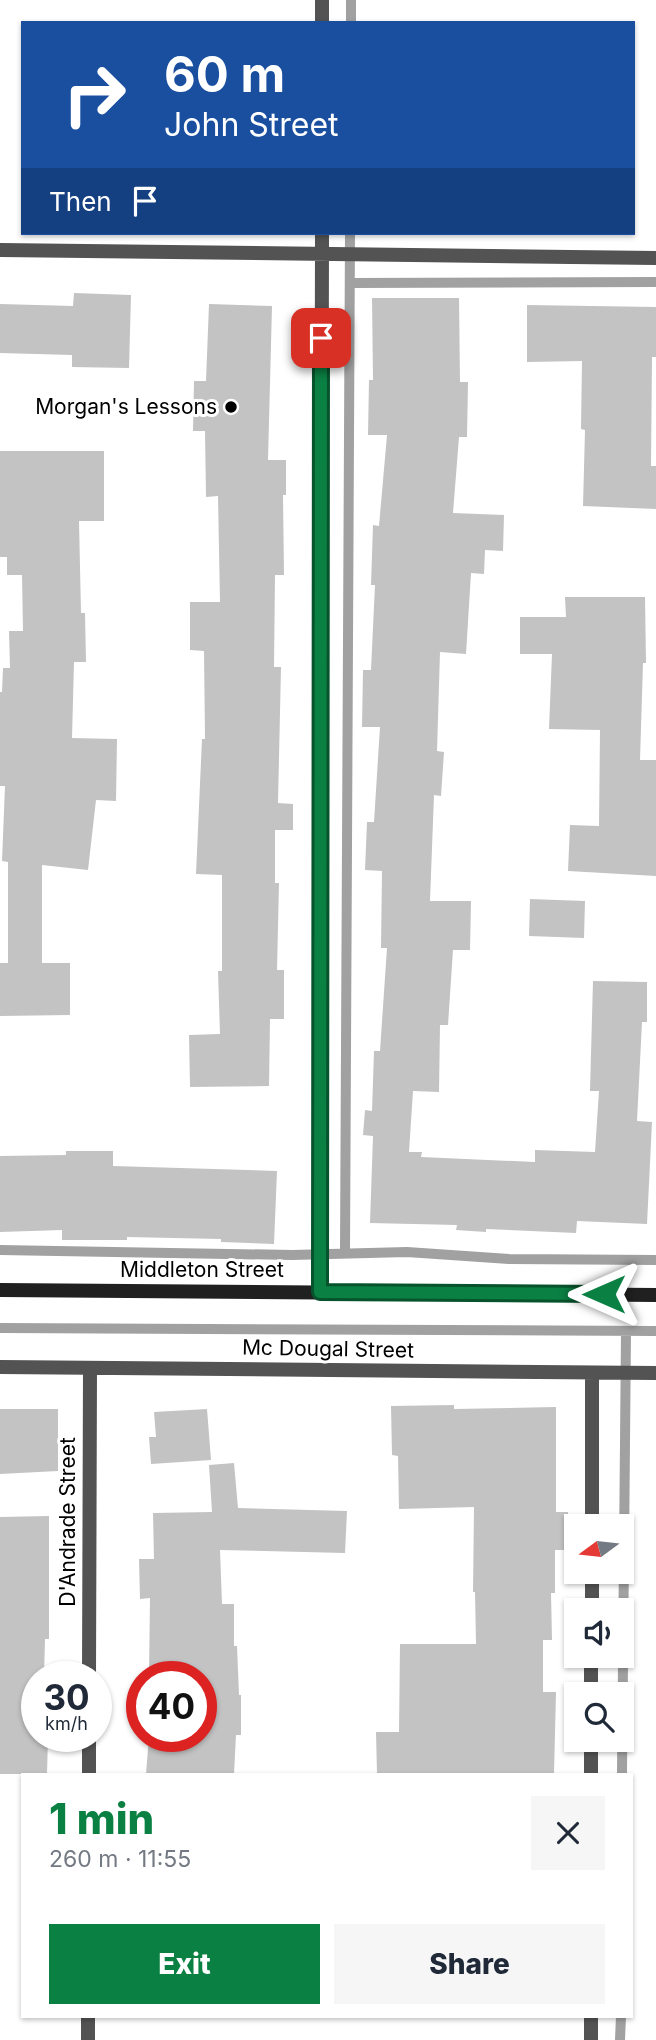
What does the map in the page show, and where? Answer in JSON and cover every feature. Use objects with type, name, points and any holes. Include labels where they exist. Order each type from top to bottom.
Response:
[{"type":"street","points":[[322,0],[322,21]]},
{"type":"street","points":[[320,1292],[326,254],[322,235]]},
{"type":"street","points":[[0,250],[656,258]]},
{"type":"street","name":"Middleton Street","points":[[0,1290],[656,1295]]},
{"type":"street","name":"Mc Dougal Street","points":[[0,1367],[656,1373]]},
{"type":"street","name":"D'Andrade Street","points":[[89,1661],[90,1368]]},
{"type":"street","points":[[593,1514],[599,1373]]},
{"type":"street","points":[[89,1752],[89,1773]]},
{"type":"street","points":[[591,1752],[591,1773]]},
{"type":"street","points":[[88,2018],[88,2040]]},
{"type":"street","points":[[591,2018],[591,2040]]},
{"type":"building","points":[[74,293],[131,295],[129,368],[72,367],[72,355],[0,353],[0,304],[73,306]]},
{"type":"building","points":[[372,298],[459,298],[460,382],[468,382],[467,437],[459,437],[453,513],[504,515],[503,551],[485,550],[484,574],[471,573],[466,654],[440,652],[437,751],[444,752],[441,796],[434,795],[430,901],[471,901],[470,950],[453,950],[448,1025],[440,1025],[439,1092],[413,1091],[409,1152],[422,1152],[421,1157],[535,1162],[535,1150],[595,1152],[599,1091],[590,1091],[593,981],[647,982],[647,1022],[642,1022],[637,1121],[652,1122],[647,1224],[577,1221],[576,1233],[486,1229],[486,1232],[456,1230],[457,1225],[370,1223],[373,1136],[363,1135],[365,1110],[372,1111],[374,1051],[380,1051],[387,948],[381,948],[382,871],[365,870],[367,822],[374,822],[380,727],[362,727],[363,670],[371,670],[375,585],[371,585],[373,525],[379,526],[387,435],[368,435],[369,380],[373,380]]},
{"type":"building","points":[[209,304],[272,306],[268,460],[286,460],[286,495],[283,495],[284,575],[275,575],[274,667],[281,667],[278,803],[293,804],[293,830],[275,830],[275,883],[279,883],[277,970],[284,970],[284,1019],[270,1019],[269,1086],[190,1087],[189,1035],[220,1034],[218,971],[222,971],[222,875],[196,874],[202,739],[205,739],[204,651],[190,650],[190,602],[220,602],[218,496],[206,497],[205,431],[193,431],[194,381],[206,381]]},
{"type":"building","points":[[527,305],[656,307],[656,357],[652,357],[651,466],[656,466],[656,509],[583,506],[585,430],[581,429],[582,361],[527,362]]},
{"type":"building","points":[[0,451],[104,451],[104,521],[79,521],[81,613],[85,613],[86,662],[74,662],[72,738],[117,739],[116,801],[96,800],[88,870],[42,865],[42,963],[70,963],[70,1015],[0,1016],[0,963],[8,963],[8,862],[2,861],[5,786],[0,786],[0,692],[3,668],[10,668],[9,631],[23,631],[22,575],[7,575],[7,557],[0,557]]},
{"type":"building","points":[[565,597],[645,597],[646,663],[643,663],[640,760],[656,760],[656,876],[568,871],[570,825],[599,826],[600,730],[549,729],[552,654],[520,654],[520,617],[566,617]]},
{"type":"building","points":[[530,899],[585,901],[584,938],[529,936]]},
{"type":"building","points":[[66,1151],[113,1151],[113,1166],[277,1171],[274,1244],[221,1242],[221,1239],[127,1237],[127,1240],[62,1240],[62,1230],[0,1232],[0,1156],[66,1155]]},
{"type":"building","points":[[454,1405],[454,1409],[556,1407],[556,1512],[568,1514],[564,1514],[564,1550],[555,1550],[555,1593],[551,1593],[552,1640],[543,1640],[543,1692],[556,1692],[554,1773],[377,1773],[376,1732],[399,1732],[400,1644],[476,1644],[473,1592],[474,1507],[399,1509],[398,1456],[392,1455],[391,1406]]},
{"type":"building","points":[[0,1409],[58,1409],[58,1471],[0,1474]]},
{"type":"building","points":[[207,1409],[211,1460],[151,1464],[149,1437],[156,1437],[154,1412]]},
{"type":"building","points":[[234,1463],[238,1508],[347,1511],[345,1553],[220,1550],[222,1604],[234,1604],[234,1646],[237,1646],[241,1695],[241,1735],[236,1735],[234,1773],[146,1773],[148,1752],[217,1752],[217,1661],[149,1661],[150,1598],[140,1599],[139,1559],[154,1559],[153,1513],[212,1512],[209,1465]]},
{"type":"building","points":[[49,1516],[49,1639],[45,1639],[44,1661],[21,1661],[21,1752],[48,1752],[47,1773],[0,1774],[0,1517]]},
{"type":"waterway","points":[[351,0],[351,21]]},
{"type":"waterway","points":[[345,1253],[350,235]]},
{"type":"waterway","points":[[350,283],[656,282]]},
{"type":"waterway","points":[[0,1250],[292,1255],[407,1252],[509,1259],[656,1260]]},
{"type":"waterway","points":[[0,1328],[656,1331]]},
{"type":"waterway","points":[[622,1773],[626,1331]]},
{"type":"waterway","points":[[620,2040],[621,2018]]},
{"type":"place","name":"Morgan's Lessons","points":[[231,407]]},
{"type":"route","points":[[321,338],[320,1292],[604,1294]]}]
